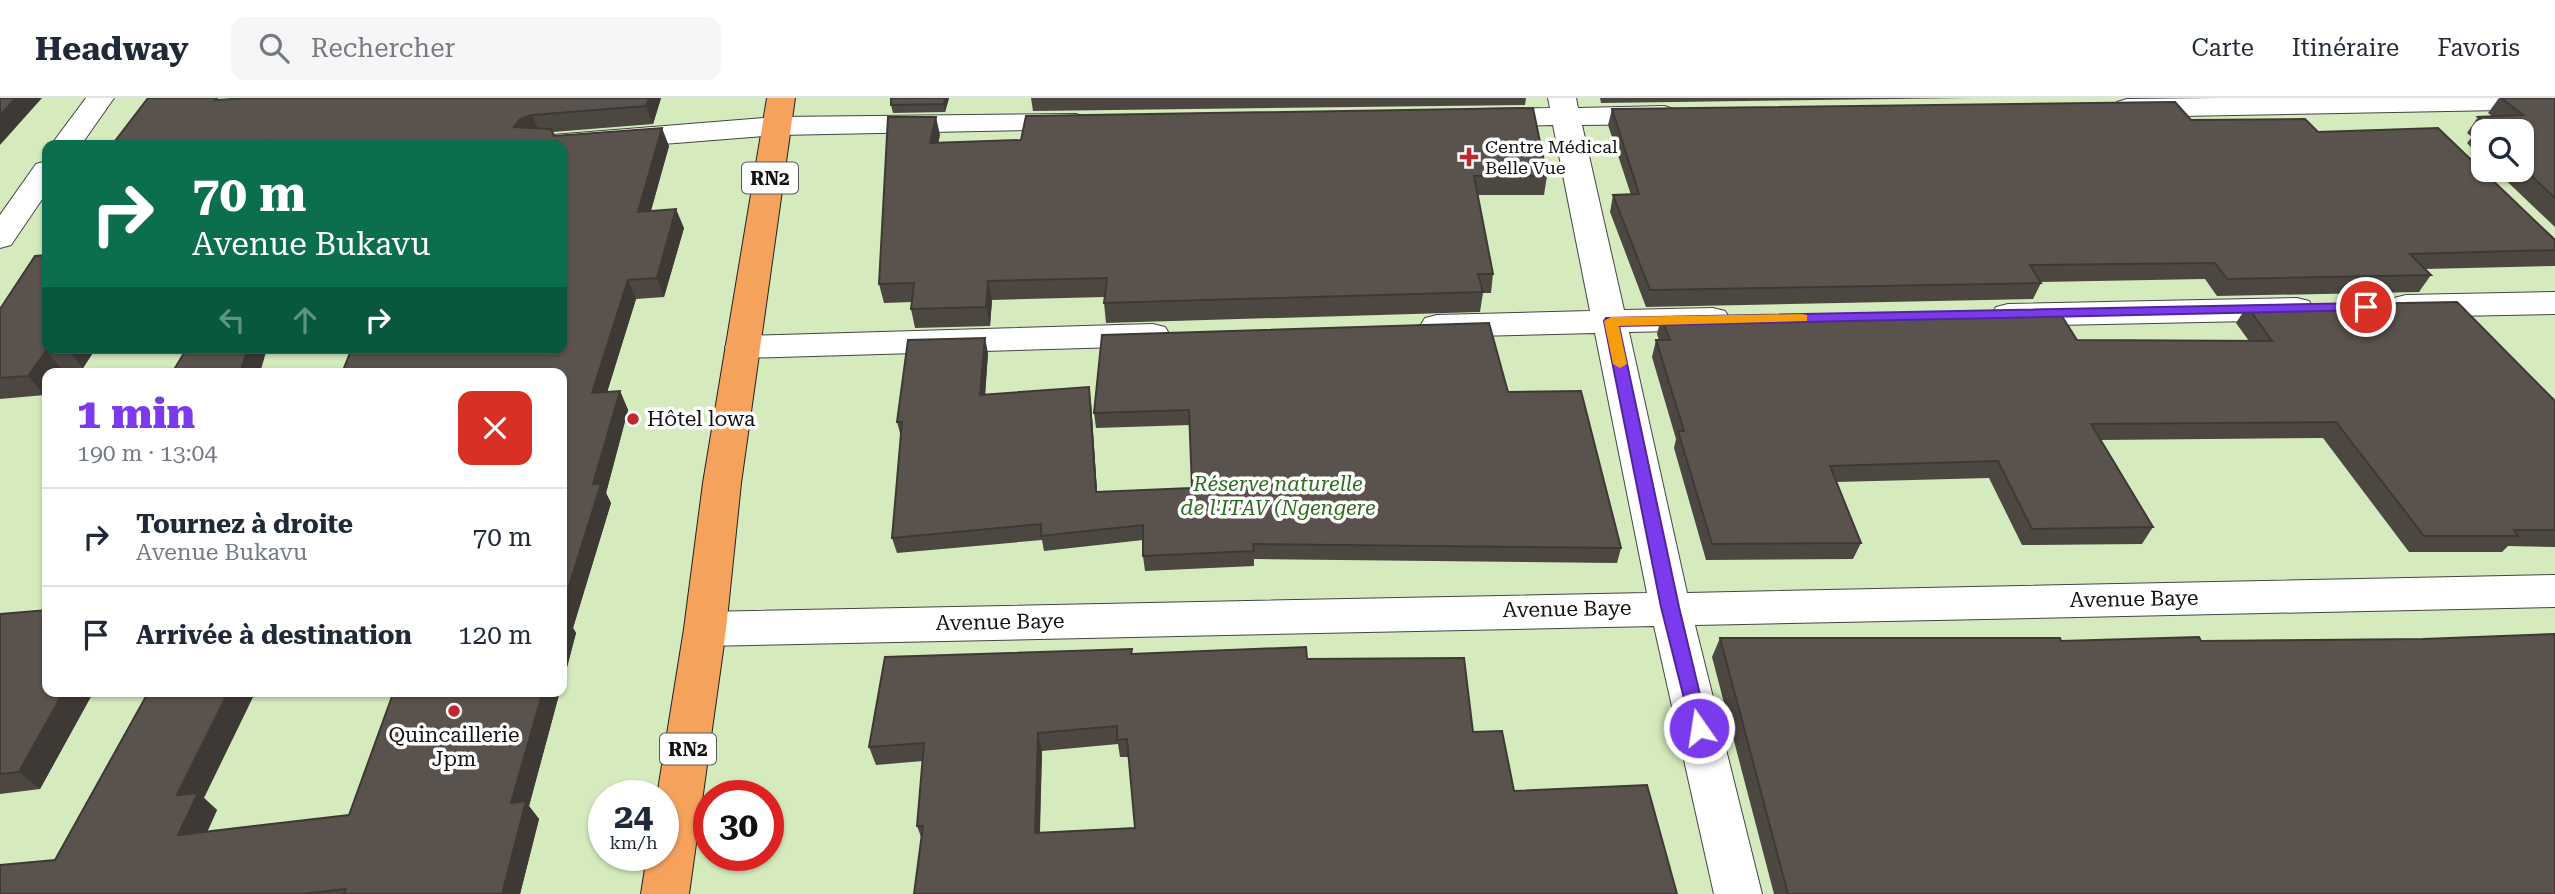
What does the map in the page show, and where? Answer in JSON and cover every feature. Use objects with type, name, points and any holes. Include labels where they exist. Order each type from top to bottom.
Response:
[{"type":"highway","name":"RN2","points":[[665,894],[705,629],[722,483],[742,347],[780,112]]},
{"type":"street","points":[[70,140],[100,98]]},
{"type":"street","points":[[2403,101],[2432,129]]},
{"type":"street","points":[[2102,108],[2403,101],[2555,101]]},
{"type":"street","points":[[1563,108],[1611,321],[1670,607],[1738,894]]},
{"type":"street","points":[[1454,118],[1563,108],[1688,115]]},
{"type":"street","points":[[567,141],[780,112],[1109,122]]},
{"type":"street","points":[[5,222],[42,182]]},
{"type":"street","points":[[2374,307],[2555,303]]},
{"type":"street","points":[[1971,315],[2333,308]]},
{"type":"street","points":[[1404,327],[1750,319]]},
{"type":"street","points":[[742,347],[1184,334]]},
{"type":"street","name":"Avenue Baye","points":[[705,629],[1670,607],[2555,591]]},
{"type":"green space","name":"Réserve naturelle de l'ITAV (Ngengere","points":[[0,98],[2555,98],[2555,894],[0,894]]},
{"type":"building","points":[[0,98],[16,98],[0,115]]},
{"type":"building","points":[[148,98],[649,98],[646,106],[532,115],[520,119],[514,127],[551,129],[554,136],[662,128],[638,212],[676,209],[657,278],[628,280],[592,393],[620,391],[593,484],[601,484],[567,592],[567,368],[344,368],[350,354],[567,354],[567,140],[116,140]]},
{"type":"building","points":[[891,98],[945,98],[944,104],[891,105]]},
{"type":"building","points":[[2501,98],[2555,98],[2555,198],[2534,178],[2534,119],[2478,117],[2523,115]]},
{"type":"building","points":[[2175,102],[2191,120],[2305,119],[2318,132],[2438,128],[2471,160],[2471,182],[2494,182],[2555,240],[2555,250],[2410,254],[2431,275],[2227,279],[2215,263],[2030,265],[2041,283],[1650,290],[1613,195],[1639,194],[1612,109]]},
{"type":"building","points":[[1533,108],[1547,176],[1474,176],[1493,274],[1478,274],[1483,292],[1104,303],[1107,278],[988,281],[986,307],[911,309],[914,283],[879,284],[888,117],[936,117],[930,143],[1021,140],[1026,116]]},
{"type":"building","points":[[42,255],[44,354],[28,376],[0,378],[0,309],[35,256]]},
{"type":"building","points":[[2457,302],[2555,401],[2555,530],[2514,530],[2518,536],[2424,536],[2336,422],[2091,424],[2153,527],[2032,529],[1998,461],[1830,466],[1861,543],[1712,544],[1678,431],[1684,431],[1656,340],[1670,340],[1661,318],[2058,310],[2077,340],[2272,341],[2247,306]]},
{"type":"building","points":[[1489,323],[1508,392],[1581,391],[1621,548],[1253,544],[1254,551],[1143,556],[1143,525],[1041,536],[1041,524],[892,538],[902,422],[897,422],[908,340],[985,338],[980,395],[1089,387],[1096,492],[1192,488],[1189,410],[1094,413],[1102,335]]},
{"type":"building","points":[[183,354],[246,354],[242,368],[175,368]]},
{"type":"building","points":[[42,610],[42,697],[61,697],[19,772],[0,774],[0,614]]},
{"type":"building","points":[[2555,634],[2555,894],[1788,894],[1720,638],[2060,638],[2061,641],[2199,637],[2201,641],[2423,639]]},
{"type":"building","points":[[1306,647],[1307,659],[1464,658],[1473,732],[1502,731],[1514,791],[1647,785],[1677,894],[914,894],[923,826],[917,826],[924,743],[869,747],[885,657],[1132,649],[1131,654]],"holes":[[[1117,726],[1117,740],[1127,739],[1135,828],[1035,833],[1038,733]]]},
{"type":"building","points":[[146,697],[226,697],[177,795],[198,793],[178,835],[349,815],[392,697],[541,697],[511,803],[526,801],[502,894],[344,894],[346,889],[302,894],[0,894],[0,865],[55,860]]},
{"type":"slow traffic","points":[[1620,364],[1611,321],[1802,318]]},
{"type":"place","name":"Centre Médical Belle Vue","points":[[1469,157]]},
{"type":"place","name":"Hôtel lowa","points":[[633,419]]},
{"type":"place","name":"Quincaillerie Jpm","points":[[454,711]]},
{"type":"route","points":[[1699,728],[1670,607],[1611,321],[2366,307]]}]
